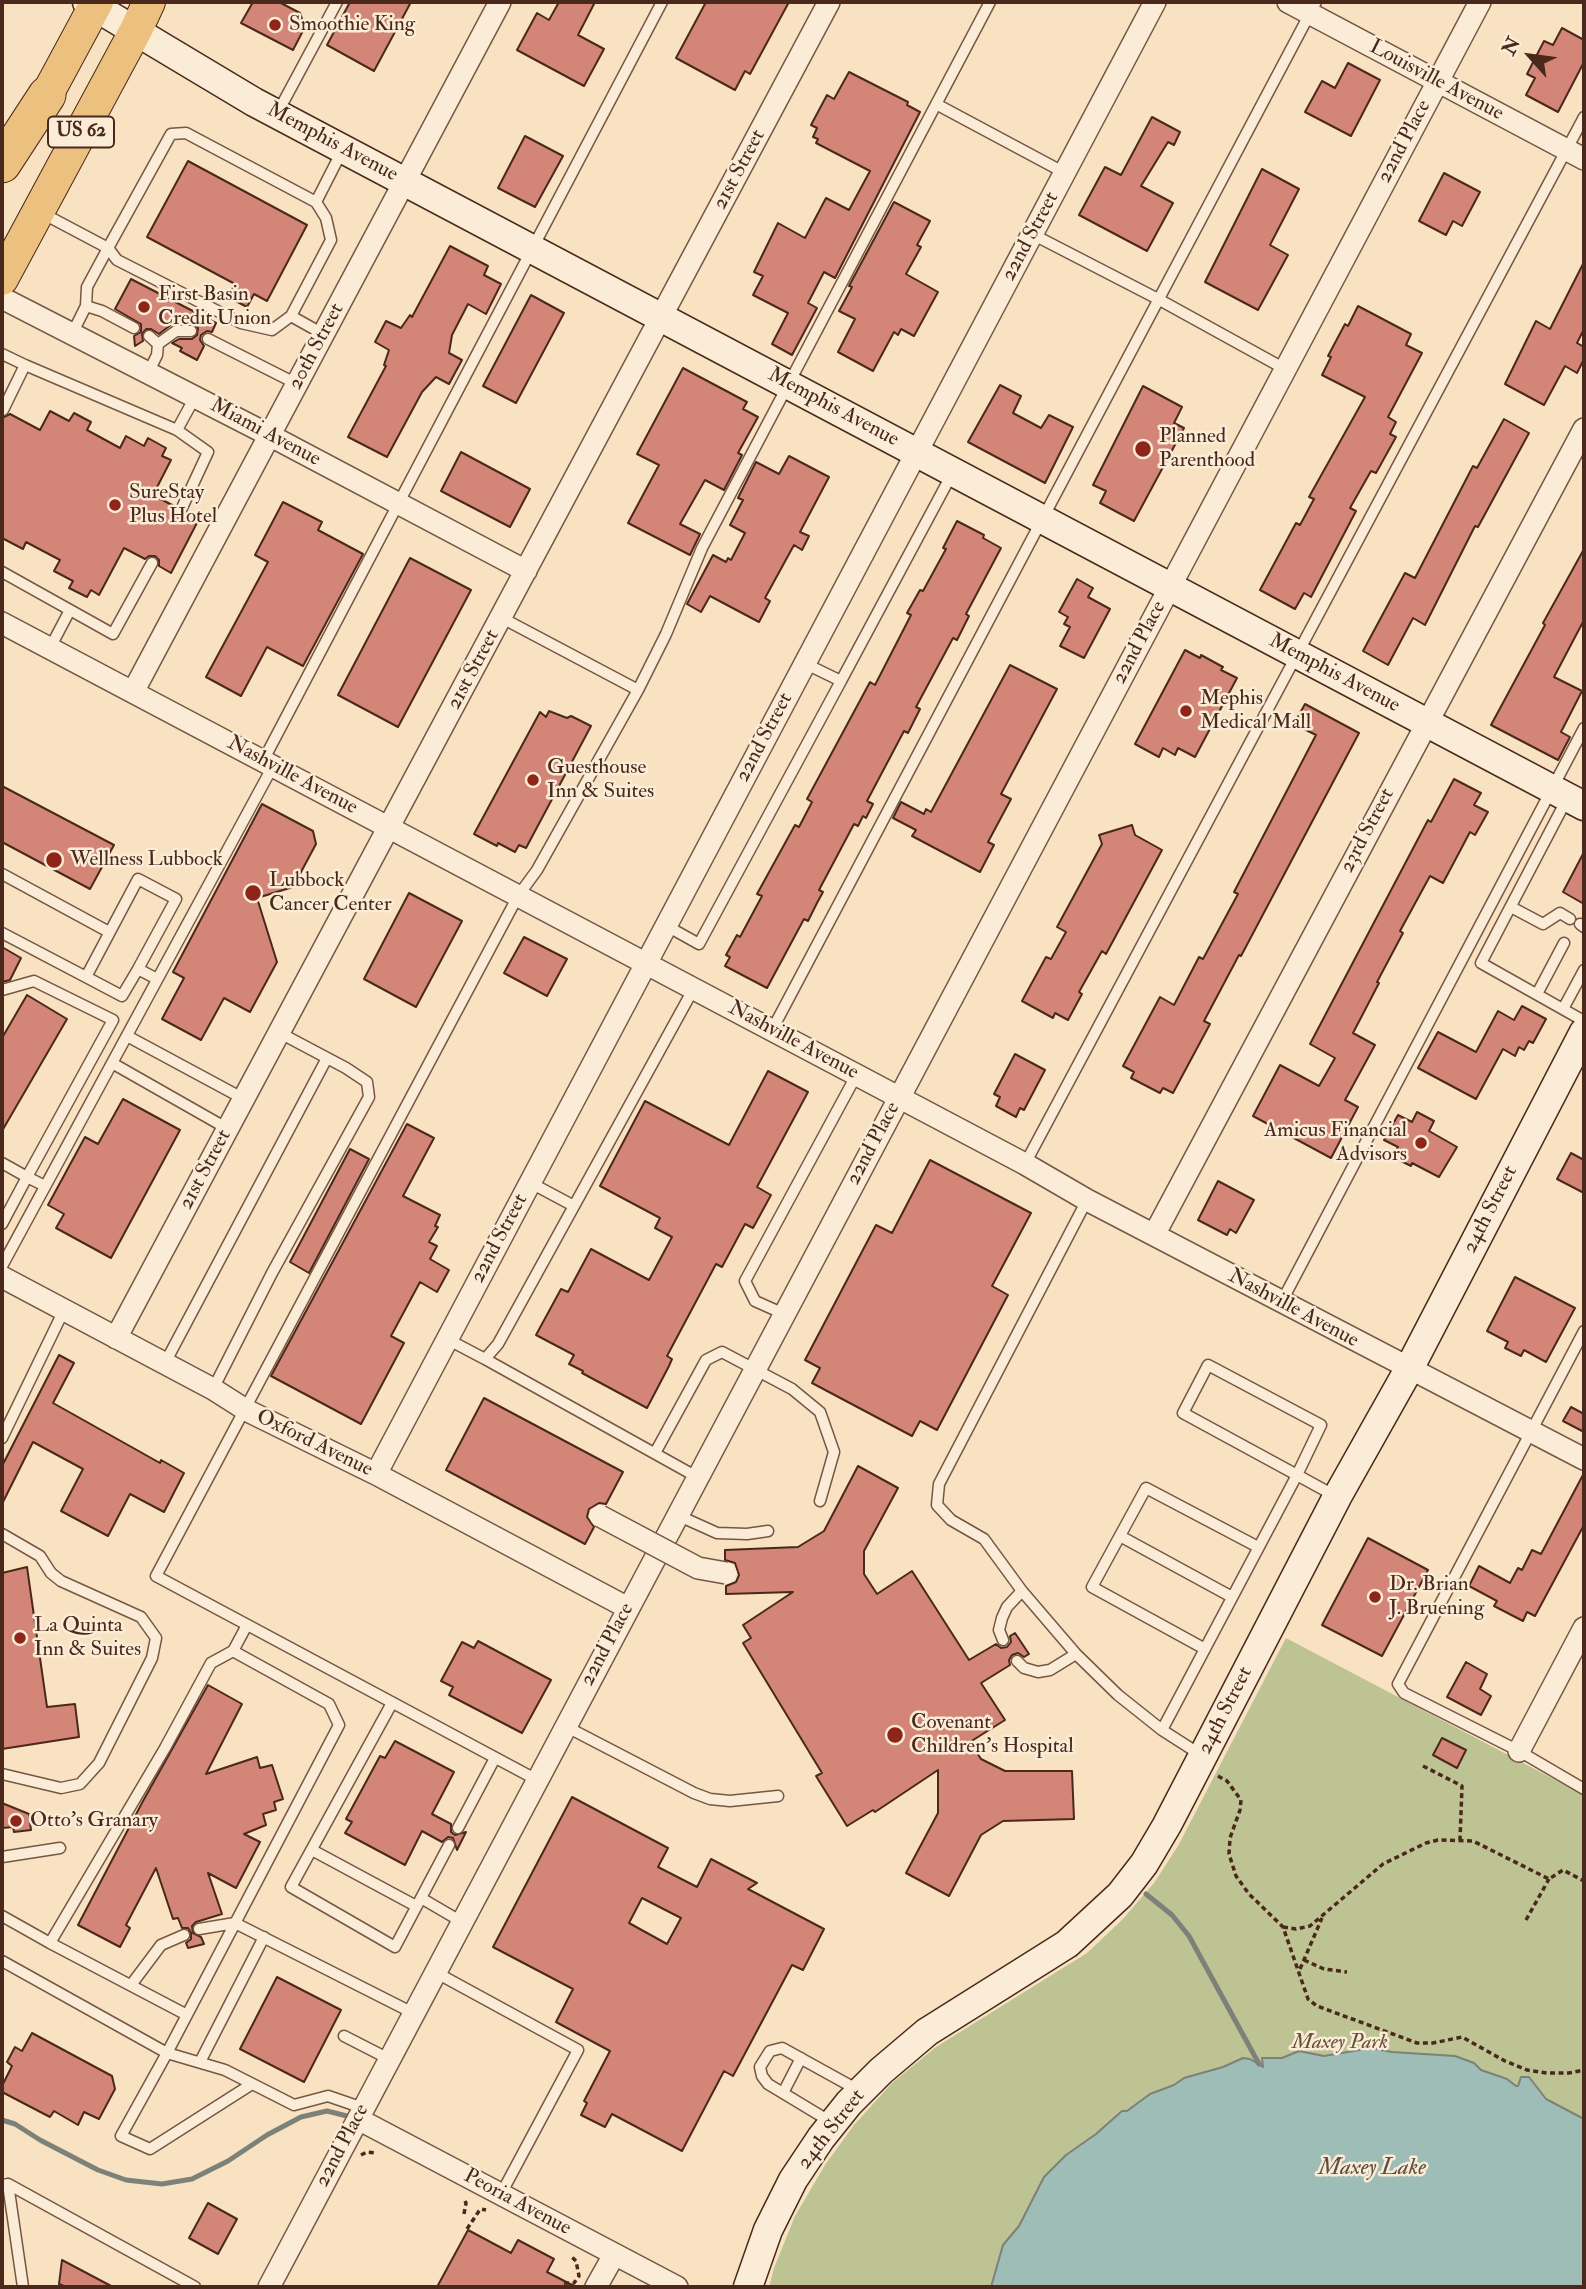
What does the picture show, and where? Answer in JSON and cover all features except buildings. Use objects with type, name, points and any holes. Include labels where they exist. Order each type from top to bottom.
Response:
[{"type":"highway","name":"US 62","points":[[2,164],[47,95]]},
{"type":"main road","name":"US 62","points":[[2,279],[149,2]]},
{"type":"main road","name":"US 62","points":[[47,95],[93,3]]},
{"type":"main road","points":[[2,180],[47,95]]},
{"type":"street","name":"20th Street","points":[[133,692],[500,2]]},
{"type":"street","name":"21st Street","points":[[116,1338],[829,2]]},
{"type":"street","name":"22nd Street","points":[[376,1474],[1155,2]]},
{"type":"street","name":"Louisville Avenue","points":[[1288,2],[1313,8],[1437,82],[1575,155]]},
{"type":"street","name":"22nd Place","points":[[268,2287],[1480,2]]},
{"type":"street","name":"Memphis Avenue","points":[[93,3],[276,114],[1568,797]]},
{"type":"street","name":"Miami Avenue","points":[[2,298],[270,435],[526,571]]},
{"type":"street","name":"23rd Street","points":[[1154,1235],[1584,429]]},
{"type":"street","name":"Nashville Avenue","points":[[2,623],[856,1074],[1281,1303],[1584,1459]]},
{"type":"street","name":"24th Street","points":[[748,2287],[768,2230],[793,2180],[833,2123],[860,2091],[927,2032],[1067,1944],[1097,1919],[1144,1864],[1167,1825],[1209,1766],[1337,1497],[1409,1369],[1584,1032]]},
{"type":"street","name":"Oxford Avenue","points":[[2,1277],[214,1389],[246,1410],[376,1474],[628,1608]]},
{"type":"street","points":[[600,1516],[698,1568],[726,1573]]},
{"type":"street","points":[[1519,1751],[1584,1628]]},
{"type":"street","name":"Peoria Avenue","points":[[360,2113],[501,2194],[677,2287]]},
{"type":"street","points":[[596,2287],[614,2255]]},
{"type":"lane","points":[[276,114],[337,2]]},
{"type":"lane","points":[[2,1266],[157,979],[531,248],[662,2]]},
{"type":"lane","points":[[537,1780],[156,1576],[519,896],[537,870],[638,690],[666,634],[702,548],[990,2]]},
{"type":"lane","points":[[772,1030],[1313,8]]},
{"type":"lane","points":[[936,104],[1065,173]]},
{"type":"lane","points":[[1025,1164],[1298,654],[1575,155],[1584,117]]},
{"type":"lane","points":[[38,211],[108,247],[117,260],[241,323],[272,330],[291,316],[331,240],[326,218],[316,202],[186,133],[171,134],[108,247],[87,287],[86,306],[72,334]]},
{"type":"lane","points":[[316,202],[343,149]]},
{"type":"lane","points":[[1032,234],[1285,369]]},
{"type":"lane","points":[[86,306],[103,311],[134,328]]},
{"type":"lane","points":[[291,316],[323,334]]},
{"type":"lane","points":[[148,373],[158,355],[153,340],[176,331],[191,331]]},
{"type":"lane","points":[[208,339],[297,384]]},
{"type":"lane","points":[[2,354],[177,430],[208,452],[181,510]]},
{"type":"lane","points":[[3,410],[25,366]]},
{"type":"lane","points":[[177,430],[195,397]]},
{"type":"lane","points":[[665,925],[699,944],[954,471]]},
{"type":"lane","points":[[2,572],[113,634],[152,563]]},
{"type":"lane","points":[[50,648],[70,610]]},
{"type":"lane","points":[[502,618],[638,690]]},
{"type":"lane","points":[[804,663],[841,681]]},
{"type":"lane","points":[[1584,728],[1568,797],[1481,963],[1584,1021]]},
{"type":"lane","points":[[1281,1303],[1568,797]]},
{"type":"lane","points":[[2,874],[109,932]]},
{"type":"lane","points":[[2,933],[122,996],[176,899],[138,879],[86,977]]},
{"type":"lane","points":[[1511,907],[1543,924],[1560,913],[1578,923]]},
{"type":"lane","points":[[1537,994],[1564,943]]},
{"type":"lane","points":[[138,969],[157,979]]},
{"type":"lane","points":[[1563,1009],[1584,970]]},
{"type":"lane","points":[[2,990],[34,981],[113,1020],[2,1224]]},
{"type":"lane","points":[[485,1359],[498,1344],[694,988]]},
{"type":"lane","points":[[214,1389],[272,1273],[369,1097],[367,1082],[280,1033]]},
{"type":"lane","points":[[127,1036],[244,1099]]},
{"type":"lane","points":[[98,1048],[113,1060],[228,1129]]},
{"type":"lane","points":[[166,1363],[327,1058]]},
{"type":"lane","points":[[784,1314],[755,1301],[745,1282],[856,1074]]},
{"type":"lane","points":[[2,1163],[45,1186]]},
{"type":"lane","points":[[530,1182],[574,1206]]},
{"type":"lane","points":[[1087,1200],[939,1484],[936,1505],[950,1520],[984,1539],[1022,1591],[1076,1654],[1118,1695],[1209,1766]]},
{"type":"lane","points":[[2,1438],[64,1310]]},
{"type":"lane","points":[[1584,1331],[1398,1684],[1404,1693],[1519,1751],[1584,1788]]},
{"type":"lane","points":[[447,1339],[698,1477]]},
{"type":"lane","points":[[655,1453],[706,1360],[722,1352],[792,1389],[820,1412],[834,1452],[820,1501]]},
{"type":"lane","points":[[1162,1730],[1297,1475],[1321,1426],[1208,1365],[1183,1413],[1297,1475],[1337,1497]]},
{"type":"lane","points":[[1205,1649],[1092,1587],[1146,1488],[1258,1548]]},
{"type":"lane","points":[[677,1515],[717,1533],[747,1534],[768,1531]]},
{"type":"lane","points":[[2,1534],[40,1556],[51,1573],[61,1581],[141,1618],[156,1637],[152,1658],[99,1763],[80,1784],[61,1788],[2,1774]]},
{"type":"lane","points":[[1120,1536],[1232,1597]]},
{"type":"lane","points":[[1003,1640],[999,1630],[1002,1618],[1007,1607],[1022,1591]]},
{"type":"lane","points":[[50,1943],[165,1748],[211,1663],[233,1651],[247,1625]]},
{"type":"lane","points":[[233,1651],[329,1704],[339,1725],[121,2136],[150,2149],[252,2084]]},
{"type":"lane","points":[[1017,1661],[1024,1668],[1038,1672],[1050,1671],[1076,1654]]},
{"type":"lane","points":[[392,1703],[291,1887],[395,1947],[449,1845]]},
{"type":"lane","points":[[565,1726],[710,1799],[730,1801],[778,1796]]},
{"type":"lane","points":[[458,1828],[495,1758]]},
{"type":"lane","points":[[2,1857],[60,1848]]},
{"type":"lane","points":[[312,1850],[462,1922]]},
{"type":"lane","points":[[2,1916],[187,2014]]},
{"type":"lane","points":[[199,1929],[235,1923],[413,2013]]},
{"type":"lane","points":[[131,1985],[161,1945],[184,1935]]},
{"type":"lane","points":[[200,2062],[264,1937]]},
{"type":"lane","points":[[2,1961],[167,2053],[225,2070],[294,2105],[328,2096],[360,2113]]},
{"type":"lane","points":[[435,1972],[578,2050],[501,2194]]},
{"type":"lane","points":[[344,2036],[389,2059]]},
{"type":"lane","points":[[833,2123],[768,2084],[760,2067],[770,2051],[778,2048],[801,2058],[860,2091]]},
{"type":"lane","points":[[783,2093],[801,2058]]},
{"type":"lane","points":[[5,2185],[23,2287]]},
{"type":"lane","points":[[5,2185],[195,2287]]},
{"type":"path","points":[[1209,1766],[1227,1781],[1241,1800],[1230,1838],[1229,1854],[1236,1876],[1249,1894],[1283,1927],[1308,1998],[1317,2006],[1417,2043],[1433,2043],[1462,2037],[1505,2062],[1527,2070],[1547,2073],[1584,2070]]},
{"type":"path","points":[[1423,1766],[1462,1786],[1460,1840]]},
{"type":"path","points":[[1283,1927],[1296,1930],[1310,1926],[1383,1864],[1438,1840],[1460,1840],[1486,1846],[1549,1879]]},
{"type":"path","points":[[1527,1920],[1549,1879],[1563,1870],[1584,1881]]},
{"type":"path","points":[[1299,1971],[1322,1916]]},
{"type":"path","points":[[1304,1960],[1324,1969],[1347,1972]]},
{"type":"path","points":[[356,2160],[367,2152],[377,2152],[389,2159]]},
{"type":"path","points":[[461,2197],[466,2203],[464,2214]]},
{"type":"path","points":[[467,2229],[481,2209],[496,2216]]},
{"type":"path","points":[[563,2251],[571,2255],[579,2269],[577,2281],[564,2283]]},
{"type":"green space","name":"Maxey Park","points":[[1286,1638],[1584,1795],[1584,2287],[769,2287],[795,2216],[825,2165],[854,2125],[892,2083],[936,2047],[1087,1953],[1122,1920],[1154,1883],[1178,1846]]},
{"type":"water","name":"Maxey Lake","points":[[1371,2048],[1455,2056],[1474,2063],[1481,2070],[1507,2079],[1516,2086],[1521,2077],[1529,2077],[1546,2099],[1584,2119],[1584,2287],[991,2287],[1003,2245],[1019,2226],[1044,2177],[1066,2155],[1122,2111],[1127,2111],[1150,2094],[1184,2078],[1223,2067],[1243,2058],[1263,2067],[1262,2058],[1282,2058],[1299,2051],[1324,2056]]},
{"type":"waterway","points":[[1146,1894],[1172,1915],[1189,1936],[1259,2064]]},
{"type":"waterway","points":[[2,2120],[15,2124],[98,2170],[126,2180],[162,2184],[192,2179],[228,2161],[267,2135],[301,2117],[327,2111],[355,2118]]},
{"type":"place","name":"Smoothie King","points":[[275,25]]},
{"type":"place","name":"First Basin Credit Union","points":[[144,307]]},
{"type":"place","name":"Planned Parenthood","points":[[1143,449]]},
{"type":"place","name":"SureStay Plus Hotel","points":[[115,505]]},
{"type":"place","name":"Mephis Medical Mall","points":[[1186,711]]},
{"type":"place","name":"Guesthouse Inn & Suites","points":[[533,780]]},
{"type":"place","name":"Wellness Lubbock","points":[[54,860]]},
{"type":"place","name":"Lubbock Cancer Center","points":[[253,893]]},
{"type":"place","name":"Amicus Financial Advisors","points":[[1421,1143]]},
{"type":"place","name":"Dr. Brian J. Bruening","points":[[1375,1597]]},
{"type":"place","name":"La Quinta Inn & Suites","points":[[20,1638]]},
{"type":"place","name":"Covenant Children’s Hospital","points":[[895,1735]]},
{"type":"place","name":"Otto's Granary","points":[[16,1821]]}]
